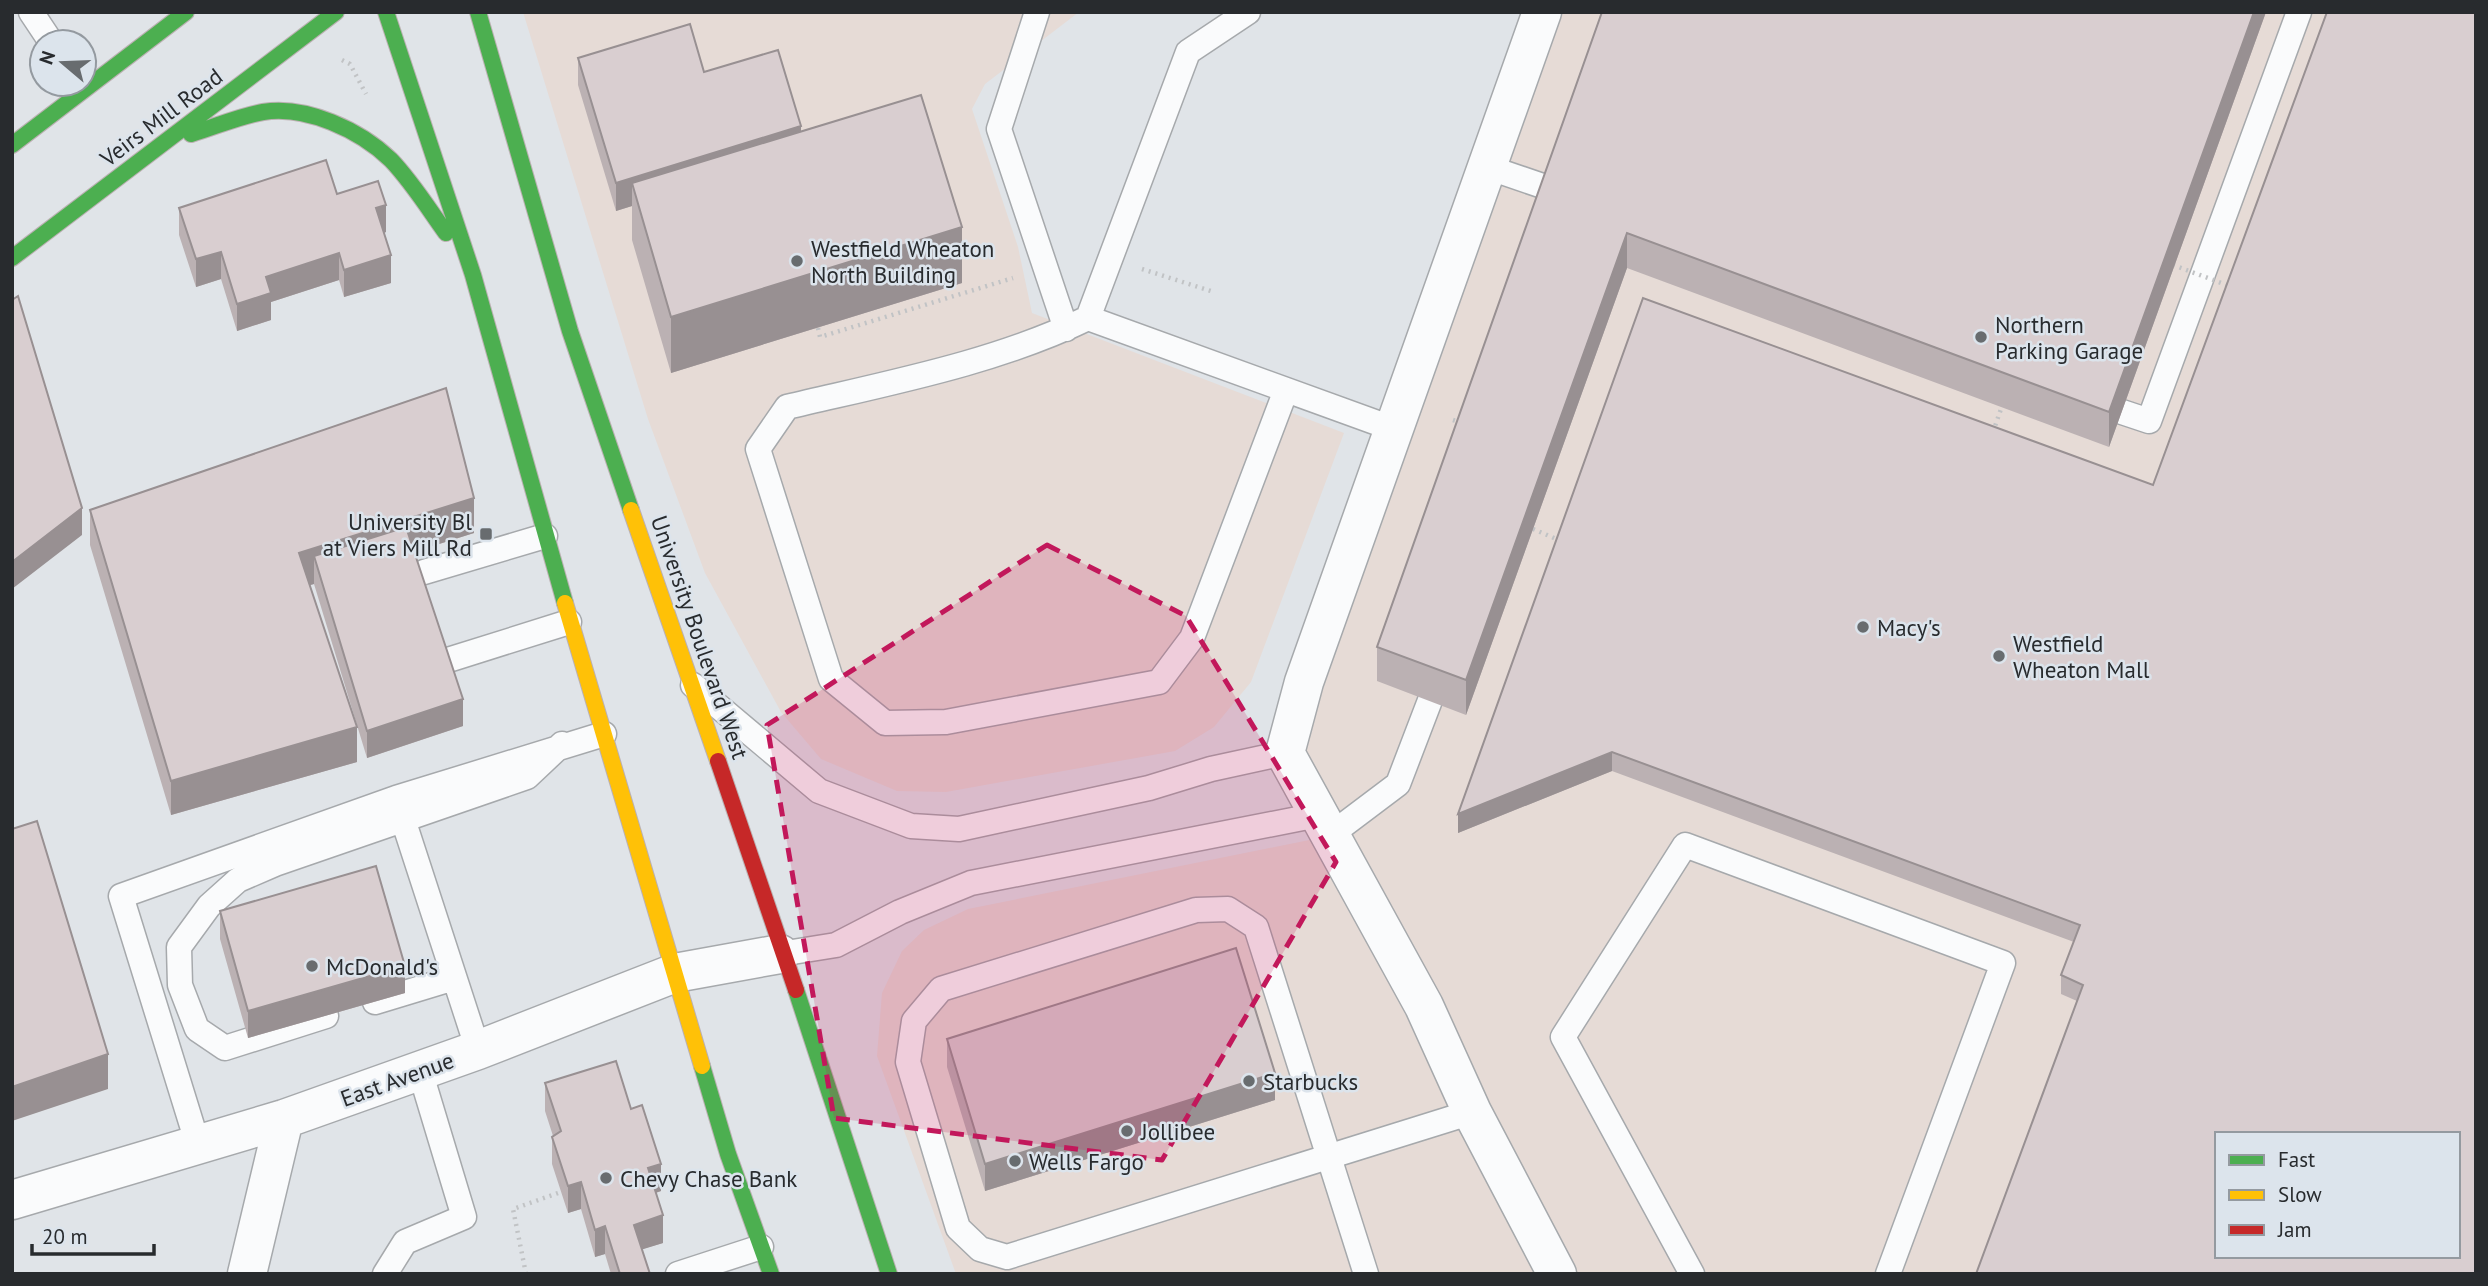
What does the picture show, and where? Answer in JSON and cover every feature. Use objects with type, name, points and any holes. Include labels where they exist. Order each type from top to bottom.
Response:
[{"type":"main road","points":[[98,75],[186,12]]},
{"type":"main road","name":"Veirs Mill Road","points":[[12,258],[336,12]]},
{"type":"main road","points":[[386,12],[400,62],[472,271],[569,622],[727,1154],[771,1274]]},
{"type":"main road","name":"University Boulevard West","points":[[478,12],[570,331],[762,890],[780,954],[808,1023],[889,1274]]},
{"type":"main road","points":[[14,139],[68,98]]},
{"type":"main road","points":[[166,142],[266,111],[306,114],[332,124],[380,150],[421,197],[472,271]]},
{"type":"street","points":[[1542,12],[1304,682],[1285,753],[1423,1006],[1472,1112],[1557,1274]]},
{"type":"street","name":"East Avenue","points":[[12,1200],[284,1119],[478,1050],[675,973],[780,954]]},
{"type":"street","points":[[247,1274],[284,1119]]},
{"type":"lane","points":[[31,12],[42,28]]},
{"type":"lane","points":[[1037,12],[999,129],[1066,329]]},
{"type":"lane","points":[[1248,12],[1188,52],[1088,318],[1066,329],[907,378],[787,407],[758,449],[831,679],[885,723],[946,722],[1158,682],[1192,638],[1286,390]]},
{"type":"lane","points":[[2122,412],[2149,421],[2299,12]]},
{"type":"lane","points":[[1487,167],[1599,205]]},
{"type":"lane","points":[[1088,318],[1394,429]]},
{"type":"lane","points":[[424,572],[545,536]]},
{"type":"lane","points":[[448,660],[569,622]]},
{"type":"lane","points":[[780,954],[836,945],[900,912],[971,883],[1324,826],[1398,784],[1449,652]]},
{"type":"lane","points":[[691,683],[819,791],[911,826],[959,829],[1149,788],[1212,769],[1285,753]]},
{"type":"lane","points":[[454,978],[248,1038],[225,1048],[197,1029],[180,985],[179,947],[209,906],[238,880],[399,808],[562,744],[604,734]]},
{"type":"lane","points":[[399,808],[478,1050]]},
{"type":"lane","points":[[198,1146],[121,895],[399,808]]},
{"type":"lane","points":[[1692,1274],[1563,1037],[1685,845],[2003,963],[1888,1274]]},
{"type":"lane","points":[[1366,1274],[1330,1156],[1256,927],[1228,909],[1196,910],[941,989],[914,1021],[908,1062],[958,1228],[980,1249],[1010,1266],[1330,1156],[1472,1112]]},
{"type":"lane","points":[[386,1274],[405,1242],[464,1217],[420,1071]]},
{"type":"lane","points":[[678,1274],[761,1247]]},
{"type":"path","points":[[337,60],[350,64],[366,94]]},
{"type":"path","points":[[2173,265],[2233,288]]},
{"type":"path","points":[[818,328],[820,337],[1019,275]]},
{"type":"path","points":[[1988,444],[2002,406]]},
{"type":"path","points":[[1453,420],[1467,425]]},
{"type":"path","points":[[1533,529],[1563,541]]},
{"type":"path","points":[[526,1274],[513,1209],[561,1192]]},
{"type":"highlighted area","points":[[1047,545],[1186,616],[1336,862],[1162,1160],[834,1118],[767,725]]},
{"type":"shaded area","points":[[523,12],[1079,12],[985,84],[972,109],[1018,247],[1032,313],[1344,433],[1251,682],[1214,727],[1175,751],[946,792],[897,791],[821,759],[781,712],[705,573],[648,419]]},
{"type":"shaded area","points":[[1542,12],[2476,12],[2476,1274],[956,1274],[877,1056],[882,993],[902,951],[924,930],[968,909],[1329,836],[1285,753]]},
{"type":"building","name":"Northern Parking Garage","points":[[1602,12],[2254,12],[2109,412],[1627,233],[1466,680],[1377,647]]},
{"type":"building","name":"Westfield Wheaton Mall","points":[[2327,12],[2476,12],[2476,1274],[1976,1274],[2083,985],[2061,975],[2080,925],[1612,752],[1458,814],[1643,298],[2153,485]]},
{"type":"building","points":[[690,24],[704,72],[778,50],[801,126],[616,183],[578,58]]},
{"type":"building","points":[[921,95],[962,227],[671,317],[632,183]]},
{"type":"building","points":[[326,160],[337,194],[378,181],[386,205],[376,208],[391,255],[344,270],[339,253],[266,277],[271,293],[237,304],[221,252],[196,259],[179,208]]},
{"type":"building","points":[[18,296],[82,508],[12,562],[12,300]]},
{"type":"building","points":[[446,388],[474,498],[299,553],[357,727],[171,781],[90,510]]},
{"type":"building","points":[[406,527],[463,699],[367,731],[314,556]]},
{"type":"building","points":[[37,821],[108,1054],[12,1087],[12,829]]},
{"type":"building","name":"McDonald's","points":[[376,866],[405,966],[248,1011],[220,911]]},
{"type":"building","points":[[1236,948],[1275,1073],[985,1164],[947,1039]]},
{"type":"building","name":"Chevy Chase Bank","points":[[616,1061],[631,1109],[642,1105],[661,1164],[648,1168],[663,1215],[634,1225],[650,1274],[620,1274],[605,1226],[595,1230],[581,1182],[568,1186],[552,1137],[561,1131],[545,1083]]},
{"type":"traffic: fast","points":[[12,145],[186,12]]},
{"type":"traffic: fast","points":[[12,258],[336,12]]},
{"type":"traffic: fast","points":[[386,12],[473,275],[565,603]]},
{"type":"traffic: fast","points":[[478,12],[570,331],[631,510]]},
{"type":"traffic: fast","points":[[191,134],[263,112],[297,112],[332,122],[364,139],[391,160],[446,233]]},
{"type":"traffic: fast","points":[[796,990],[889,1274]]},
{"type":"traffic: fast","points":[[702,1066],[728,1154],[771,1274]]},
{"type":"traffic: slow","points":[[631,510],[718,761]]},
{"type":"traffic: slow","points":[[565,603],[702,1066]]},
{"type":"traffic: jam","points":[[718,761],[796,990]]},
{"type":"place","name":"Westfield Wheaton North Building","points":[[797,261]]},
{"type":"place","name":"Northern Parking Garage","points":[[1981,337]]},
{"type":"place","name":"University Bl at Viers Mill Rd","points":[[486,534]]},
{"type":"place","name":"Macy's","points":[[1863,627]]},
{"type":"place","name":"Westfield Wheaton Mall","points":[[1999,656]]},
{"type":"place","name":"McDonald's","points":[[312,966]]},
{"type":"place","name":"Starbucks","points":[[1249,1081]]},
{"type":"place","name":"Jollibee","points":[[1127,1131]]},
{"type":"place","name":"Wells Fargo","points":[[1015,1161]]},
{"type":"place","name":"Chevy Chase Bank","points":[[606,1178]]}]
